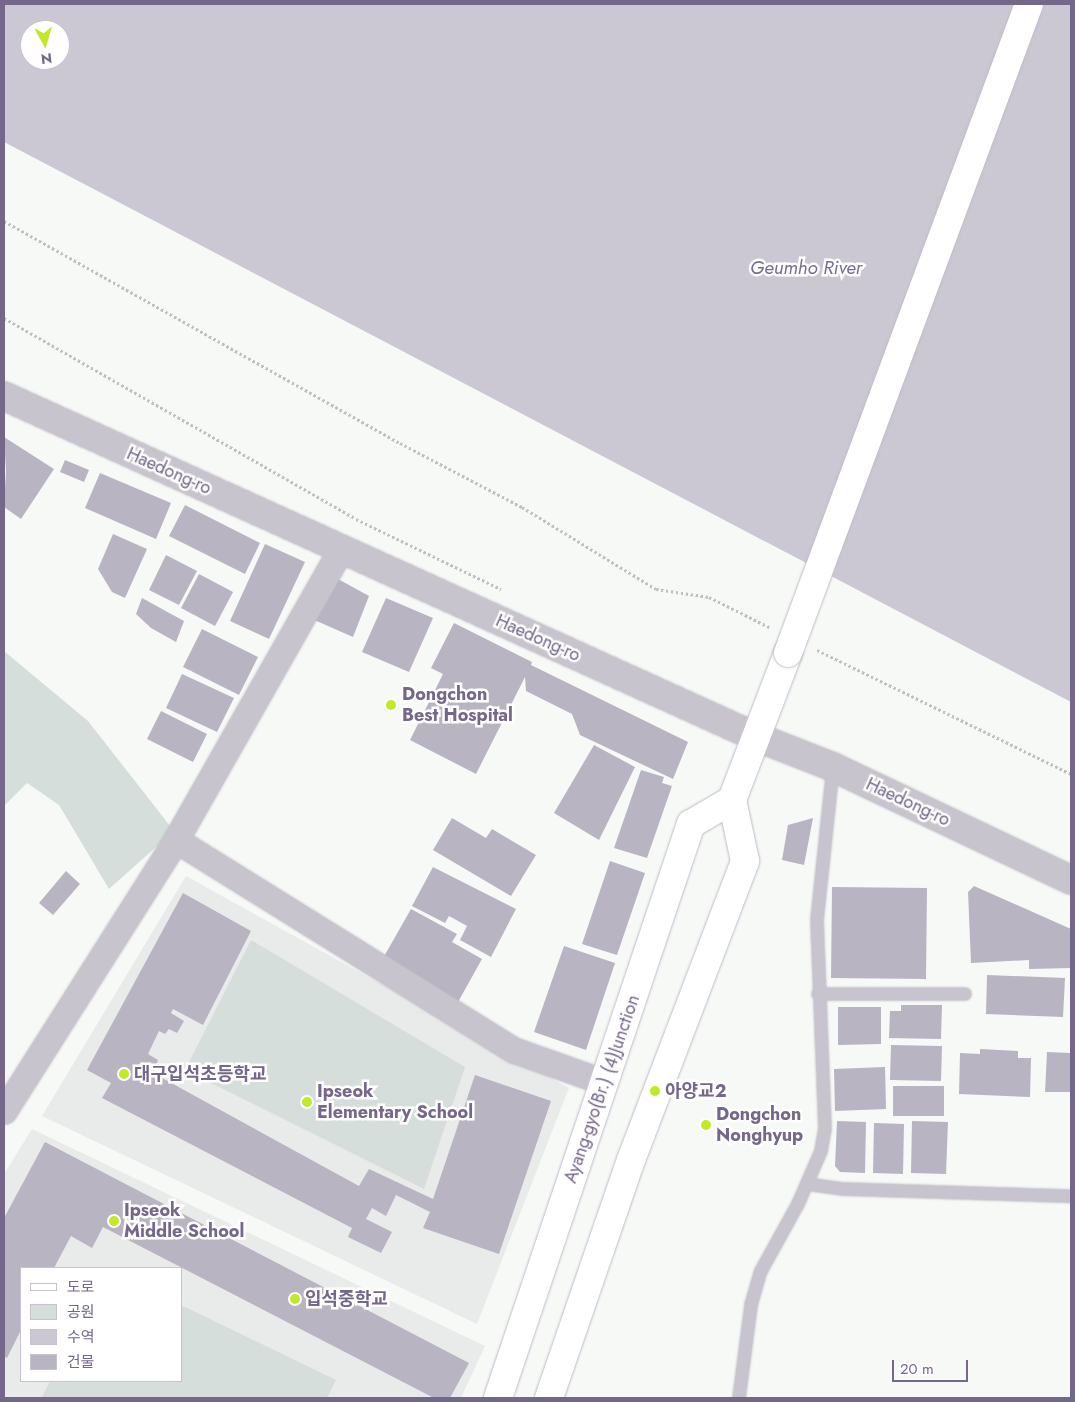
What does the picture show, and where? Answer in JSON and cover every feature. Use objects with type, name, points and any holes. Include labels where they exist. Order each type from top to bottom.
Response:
[{"type":"main road","points":[[549,1398],[631,1160],[745,861],[732,800],[784,642],[1029,4]]},
{"type":"main road","name":"Ayang-gyo(Br.) (4)Junction","points":[[498,1398],[691,824],[732,800]]},
{"type":"street","name":"Haedong-ro","points":[[4,396],[754,736],[834,767],[1071,880]]},
{"type":"street","points":[[4,1111],[176,840],[341,548]]},
{"type":"street","points":[[176,840],[514,1050],[604,1082]]},
{"type":"lane","points":[[738,1398],[751,1305],[761,1272],[807,1184],[821,1151],[825,1129],[818,994],[817,920],[834,767]]},
{"type":"lane","points":[[818,994],[966,994]]},
{"type":"lane","points":[[807,1184],[842,1189],[1071,1196]]},
{"type":"path","points":[[4,221],[366,425],[522,507],[656,589],[709,597],[784,642]]},
{"type":"path","points":[[4,318],[356,519],[504,591]]},
{"type":"path","points":[[815,649],[1071,774]]},
{"type":"shaded area","name":"Ipseok Elementary School","points":[[186,876],[569,1088],[477,1324],[42,1116]]},
{"type":"shaded area","name":"Ipseok Middle School","points":[[32,1129],[485,1346],[461,1398],[4,1398],[4,1174]]},
{"type":"green space","points":[[4,651],[88,721],[174,831],[109,889],[59,805],[27,783],[4,806]]},
{"type":"green space","points":[[251,940],[465,1067],[424,1189],[185,1070]]},
{"type":"green space","points":[[182,1305],[336,1380],[327,1398],[42,1397],[50,1382],[182,1382]]},
{"type":"water","name":"Geumho River","points":[[4,4],[1071,4],[1071,702],[4,142]]},
{"type":"building","points":[[4,437],[54,469],[21,519],[4,507],[6,471]]},
{"type":"building","points":[[65,460],[89,470],[84,482],[60,472]]},
{"type":"building","points":[[100,473],[171,503],[156,539],[85,508]]},
{"type":"building","points":[[185,505],[260,543],[245,574],[169,536]]},
{"type":"building","points":[[113,534],[147,549],[125,598],[112,592],[98,569]]},
{"type":"building","points":[[265,544],[305,562],[269,639],[230,621]]},
{"type":"building","points":[[166,555],[197,571],[179,605],[149,590]]},
{"type":"building","points":[[199,574],[233,592],[215,626],[181,608]]},
{"type":"building","points":[[338,579],[369,596],[353,637],[312,619]]},
{"type":"building","points":[[142,598],[184,621],[176,642],[151,628],[136,614]]},
{"type":"building","points":[[386,598],[433,618],[409,672],[362,652]]},
{"type":"building","points":[[454,623],[532,662],[531,665],[688,742],[673,779],[580,735],[572,714],[526,691],[525,677],[476,774],[410,740],[443,674],[431,668]]},
{"type":"building","points":[[202,629],[258,657],[239,695],[183,667]]},
{"type":"building","points":[[182,674],[234,698],[217,732],[166,708]]},
{"type":"building","points":[[161,711],[207,734],[193,762],[147,739]]},
{"type":"building","points":[[594,745],[635,767],[599,840],[554,813]]},
{"type":"building","points":[[641,770],[664,777],[662,783],[672,786],[647,858],[614,848]]},
{"type":"building","points":[[452,818],[486,838],[492,829],[536,855],[511,896],[433,850]]},
{"type":"building","points":[[813,818],[804,865],[782,860],[788,825]]},
{"type":"building","points":[[610,861],[645,873],[617,955],[582,944]]},
{"type":"building","points":[[433,867],[516,909],[491,957],[460,940],[467,926],[449,916],[445,923],[412,906]]},
{"type":"building","points":[[66,871],[80,884],[53,915],[39,903]]},
{"type":"building","points":[[974,886],[1071,929],[1071,968],[1029,969],[1029,960],[971,963],[968,892]]},
{"type":"building","points":[[832,887],[927,888],[926,979],[831,978]]},
{"type":"building","name":"대구입석초등학교","points":[[183,893],[251,931],[203,1025],[173,1009],[171,1013],[184,1021],[177,1033],[169,1029],[165,1034],[159,1031],[148,1054],[158,1060],[153,1073],[359,1186],[369,1169],[433,1199],[475,1075],[551,1101],[499,1254],[423,1228],[430,1212],[396,1195],[386,1216],[372,1208],[366,1219],[392,1232],[381,1253],[348,1237],[352,1228],[102,1098],[111,1083],[87,1070]]},
{"type":"building","points":[[411,909],[457,934],[452,942],[482,959],[458,1002],[382,960]]},
{"type":"building","points":[[564,946],[615,963],[586,1050],[534,1032]]},
{"type":"building","points":[[987,975],[1065,978],[1063,1017],[986,1014]]},
{"type":"building","points":[[901,1005],[942,1005],[941,1039],[889,1038],[890,1011],[901,1011]]},
{"type":"building","points":[[838,1007],[881,1007],[881,1044],[838,1045]]},
{"type":"building","points":[[891,1045],[942,1046],[941,1081],[890,1080]]},
{"type":"building","points":[[980,1049],[1018,1051],[1018,1058],[1031,1058],[1030,1097],[959,1094],[960,1053],[980,1054]]},
{"type":"building","points":[[1047,1052],[1071,1053],[1071,1092],[1045,1092]]},
{"type":"building","points":[[885,1067],[886,1109],[835,1111],[834,1069]]},
{"type":"building","points":[[893,1086],[944,1086],[944,1116],[893,1116]]},
{"type":"building","points":[[837,1121],[866,1122],[865,1173],[840,1172],[835,1166]]},
{"type":"building","points":[[912,1121],[948,1122],[946,1174],[911,1173]]},
{"type":"building","points":[[874,1123],[904,1124],[903,1174],[873,1173]]},
{"type":"building","name":"입석중학교","points":[[45,1142],[469,1363],[450,1398],[434,1398],[103,1227],[92,1248],[71,1236],[55,1267],[20,1267],[20,1332],[7,1358],[4,1356],[4,1218]]},
{"type":"place","name":"Dongchon Best Hospital","points":[[391,705]]},
{"type":"place","name":"대구입석초등학교","points":[[124,1074]]},
{"type":"place","name":"아양교2","points":[[655,1091]]},
{"type":"place","name":"Ipseok Elementary School","points":[[307,1102]]},
{"type":"place","name":"Dongchon Nonghyup","points":[[706,1125]]},
{"type":"place","name":"Ipseok Middle School","points":[[114,1221]]},
{"type":"place","name":"입석중학교","points":[[295,1299]]}]
